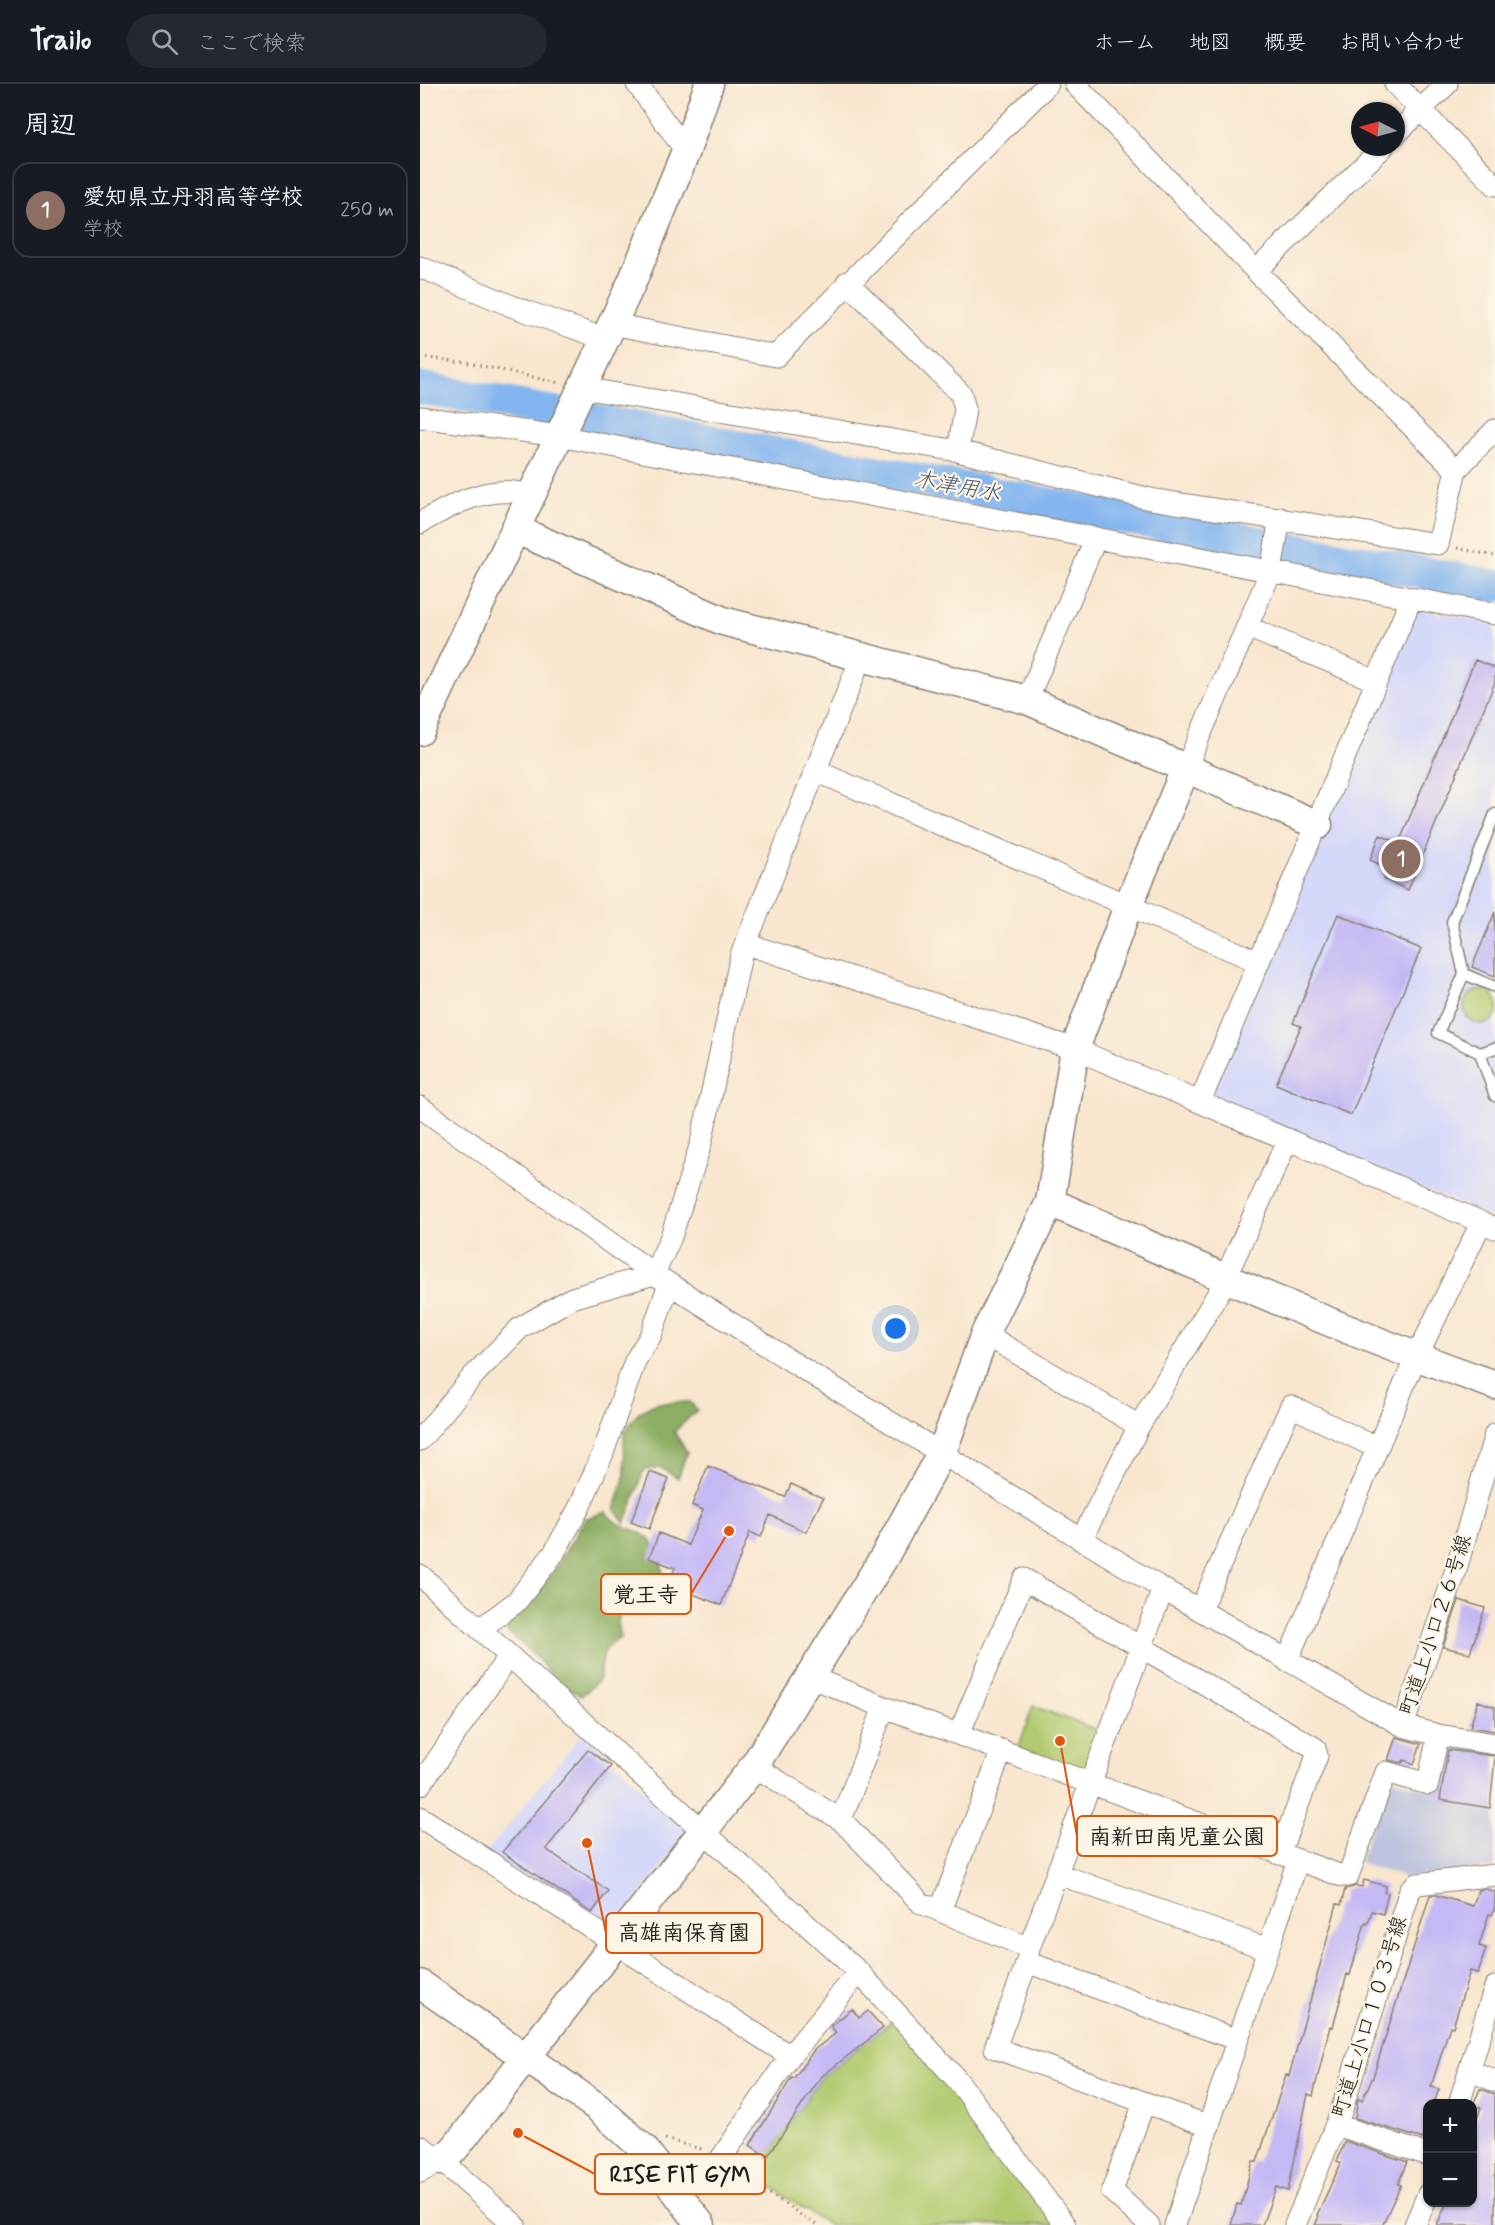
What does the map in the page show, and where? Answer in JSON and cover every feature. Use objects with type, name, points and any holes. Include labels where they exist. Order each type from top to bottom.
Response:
[{"type":"street","points":[[637,84],[686,151]]},
{"type":"street","points":[[420,731],[609,332],[686,151],[709,84]]},
{"type":"street","points":[[420,267],[514,307],[609,332],[776,356],[1048,84]]},
{"type":"street","points":[[1075,84],[1256,271],[1456,470]]},
{"type":"street","points":[[1395,84],[1495,185]]},
{"type":"street","points":[[1405,125],[1447,84]]},
{"type":"street","points":[[1256,271],[1374,156]]},
{"type":"street","points":[[848,282],[962,394],[965,410],[958,451]]},
{"type":"street","points":[[580,392],[958,451],[1150,499],[1438,544],[1456,470],[1495,430]]},
{"type":"street","points":[[420,417],[559,436],[1495,614]]},
{"type":"street","points":[[420,523],[449,506],[472,498],[510,490],[531,496]]},
{"type":"street","points":[[427,2160],[455,2148],[529,2057],[754,1766],[883,1559],[942,1452],[985,1334],[1050,1202],[1075,1049],[1128,906],[1270,571],[1280,518]]},
{"type":"street","points":[[515,529],[723,621],[1027,700],[1185,770],[1318,825]]},
{"type":"street","points":[[1027,700],[1096,538]]},
{"type":"street","points":[[1200,1102],[1318,825],[1411,598]]},
{"type":"street","points":[[1247,627],[1376,681]]},
{"type":"street","points":[[480,1629],[516,1602],[554,1553],[579,1508],[603,1453],[635,1361],[651,1335],[671,1237],[701,1143],[741,955],[861,658]]},
{"type":"street","points":[[816,771],[1259,962]]},
{"type":"street","points":[[746,944],[1075,1049],[1488,1225],[1417,1358],[1287,1661]]},
{"type":"street","points":[[420,1107],[661,1279],[1081,1540],[1403,1726]]},
{"type":"street","points":[[1081,1540],[1139,1426],[1226,1278],[1288,1139]]},
{"type":"street","points":[[1050,1202],[1417,1358],[1495,1385]]},
{"type":"street","points":[[420,1440],[474,1375],[520,1328],[572,1298],[661,1279]]},
{"type":"street","points":[[985,1334],[1139,1426]]},
{"type":"street","points":[[1200,1610],[1291,1406],[1377,1448]]},
{"type":"street","name":"町道上小口２６号線","points":[[1495,1434],[1490,1473],[1403,1726],[1438,1735],[1495,1744]]},
{"type":"street","points":[[420,1575],[859,1972],[959,2082],[1065,2225]]},
{"type":"street","points":[[959,1734],[1024,1579],[1315,1748],[1317,1756],[1267,1949],[1175,2225]]},
{"type":"street","points":[[1163,1589],[1140,1645],[995,2048],[1209,2126]]},
{"type":"street","points":[[420,1785],[509,1656]]},
{"type":"street","points":[[808,1676],[1090,1785],[1342,1876],[1348,1876],[1386,1772],[1428,1784],[1438,1735]]},
{"type":"street","points":[[842,1820],[885,1707]]},
{"type":"street","points":[[940,1911],[1002,1750]]},
{"type":"street","points":[[754,1766],[842,1820],[921,1904],[940,1911],[1028,1955],[1237,2040]]},
{"type":"street","points":[[420,1817],[790,2056]]},
{"type":"street","points":[[1058,1874],[1267,1949]]},
{"type":"street","name":"町道上小口１０３号線","points":[[1295,2225],[1337,2125],[1410,1890],[1418,1884],[1495,1875]]},
{"type":"street","points":[[720,2160],[790,2056],[845,1985],[859,1972]]},
{"type":"street","points":[[420,1984],[529,2057],[597,2107],[644,2149],[701,2225]]},
{"type":"street","points":[[1460,2099],[1495,1987]]},
{"type":"street","points":[[1469,2070],[1495,2081]]},
{"type":"street","points":[[1144,2103],[1112,2191],[1149,2225]]},
{"type":"street","points":[[1337,2125],[1423,2153]]},
{"type":"street","points":[[427,2160],[515,2225]]},
{"type":"street","points":[[1415,2225],[1423,2205]]},
{"type":"lane","points":[[1495,814],[1452,922],[1464,974],[1438,1034],[1480,1053],[1495,1048]]},
{"type":"lane","points":[[1464,974],[1495,987]]},
{"type":"lane","points":[[1480,1053],[1495,1096]]},
{"type":"path","points":[[420,357],[465,363],[580,392]]},
{"type":"path","points":[[1438,544],[1495,556]]},
{"type":"shaded area","points":[[1413,608],[1495,624],[1495,1219],[1213,1100],[1211,1094]]},
{"type":"shaded area","points":[[583,1733],[689,1832],[611,1931],[485,1854]]},
{"type":"shaded area","points":[[1441,1742],[1495,1750],[1495,1867],[1405,1877],[1359,1863],[1389,1778],[1431,1791]]},
{"type":"green space","points":[[1481,990],[1496,999],[1496,1015],[1493,1019],[1481,1024],[1469,1019],[1464,1007],[1469,995]]},
{"type":"green space","points":[[690,1402],[697,1410],[674,1432],[687,1452],[678,1478],[661,1468],[644,1470],[625,1524],[615,1510],[625,1474],[624,1433],[639,1412],[657,1403]]},
{"type":"green space","points":[[606,1512],[617,1523],[644,1534],[649,1539],[660,1560],[663,1583],[643,1589],[622,1608],[618,1627],[620,1638],[605,1649],[598,1681],[581,1696],[557,1681],[534,1655],[506,1630],[507,1622],[530,1602],[540,1589],[585,1519]]},
{"type":"green space","points":[[1033,1706],[1103,1732],[1090,1767],[1081,1772],[1018,1749]]},
{"type":"green space","points":[[895,2019],[955,2086],[1058,2225],[828,2225],[754,2175],[821,2077]]},
{"type":"building","points":[[1475,660],[1495,668],[1495,682],[1408,890],[1384,879],[1388,868],[1370,860],[1380,835],[1399,843]]},
{"type":"building","points":[[1495,912],[1495,976],[1472,967]]},
{"type":"building","points":[[1338,914],[1421,949],[1351,1115],[1276,1084],[1301,1026],[1293,1023]]},
{"type":"building","points":[[708,1466],[785,1497],[791,1484],[823,1498],[806,1532],[770,1515],[761,1537],[750,1532],[721,1605],[668,1584],[675,1568],[649,1558],[659,1533],[688,1545],[703,1510],[692,1505]]},
{"type":"building","points":[[650,1472],[669,1479],[649,1529],[631,1522]]},
{"type":"building","points":[[1459,1600],[1485,1608],[1470,1653],[1443,1647]]},
{"type":"building","points":[[1478,1701],[1495,1707],[1495,1731],[1470,1727]]},
{"type":"building","points":[[1396,1737],[1421,1744],[1414,1764],[1404,1760],[1402,1763],[1388,1760]]},
{"type":"building","points":[[588,1750],[611,1766],[546,1849],[608,1891],[592,1913],[502,1852]]},
{"type":"building","points":[[1448,1750],[1495,1756],[1490,1808],[1440,1800]]},
{"type":"building","points":[[1364,1880],[1386,1886],[1384,1892],[1388,1893],[1383,1914],[1372,1911],[1368,1924],[1365,1923],[1350,1975],[1347,1974],[1333,2027],[1330,2026],[1313,2096],[1308,2094],[1288,2191],[1276,2187],[1262,2225],[1231,2225],[1237,2204],[1241,2205],[1253,2161],[1257,2162],[1286,2075],[1289,2076],[1337,1904],[1341,1905],[1345,1889],[1362,1887]]},
{"type":"building","points":[[1486,1889],[1495,1892],[1495,1907],[1492,1915],[1489,1914],[1479,1946],[1486,1948],[1478,1973],[1470,1971],[1453,2027],[1450,2026],[1431,2087],[1439,2089],[1435,2099],[1423,2099],[1423,2139],[1355,2118],[1358,2099],[1362,2100],[1373,2077],[1430,1895],[1473,1906],[1478,1890]]},
{"type":"building","points":[[852,2009],[859,2018],[868,2011],[883,2028],[821,2077],[767,2157],[750,2145],[792,2077],[794,2078],[814,2050],[836,2033],[831,2026]]},
{"type":"building","points":[[1480,2089],[1495,2094],[1495,2225],[1437,2225],[1445,2207],[1477,2207],[1477,2118],[1481,2108],[1477,2106],[1476,2099]]},
{"type":"building","points":[[1345,2141],[1407,2162],[1398,2184],[1401,2185],[1382,2225],[1315,2225],[1319,2216],[1317,2215],[1341,2163],[1337,2161]]},
{"type":"waterway","name":"木津用水","points":[[420,388],[1495,586]]},
{"type":"place","name":"愛知県立丹羽高等学校","points":[[1401,859]]},
{"type":"place","name":"覚王寺","points":[[729,1531]]},
{"type":"place","name":"南新田南児童公園","points":[[1060,1741]]},
{"type":"place","name":"高雄南保育園","points":[[587,1843]]},
{"type":"place","name":"RISE FIT GYM","points":[[518,2133]]}]
